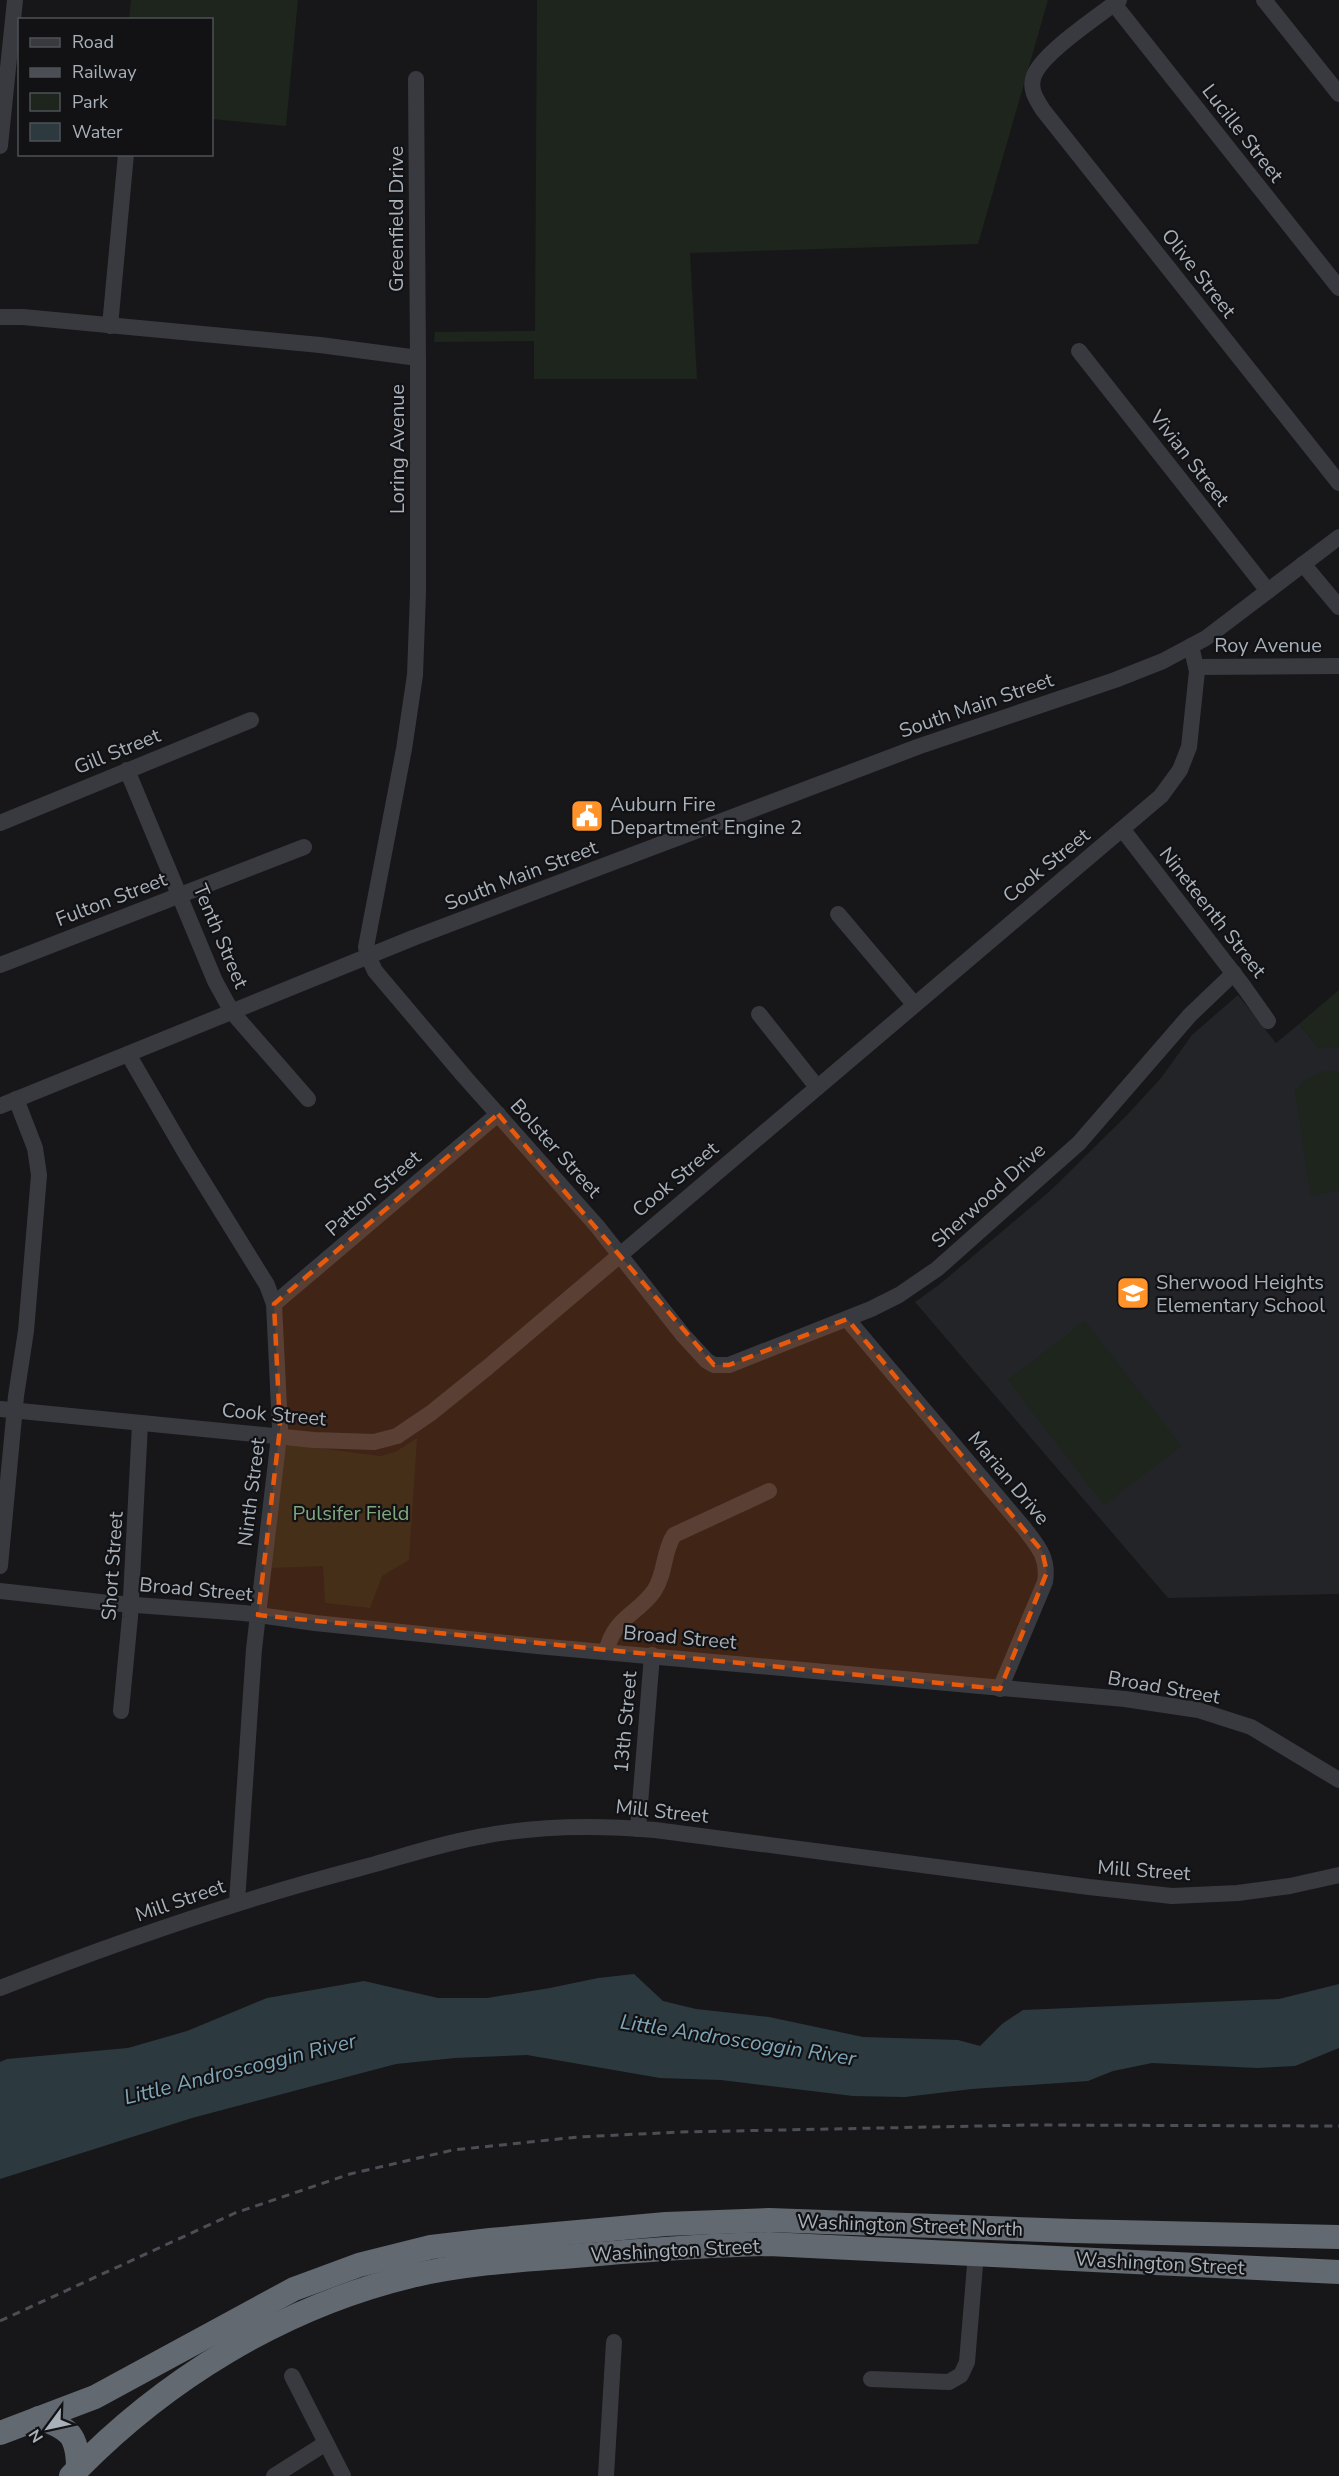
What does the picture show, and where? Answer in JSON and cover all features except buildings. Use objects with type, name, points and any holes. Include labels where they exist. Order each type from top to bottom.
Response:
[{"type":"highway","name":"Washington Street North","points":[[39,2418],[105,2392],[294,2289],[340,2271],[394,2255],[490,2240],[708,2221],[807,2220],[1073,2231],[1339,2237]]},
{"type":"highway","name":"Washington Street","points":[[75,2473],[154,2401],[243,2343],[300,2313],[340,2297],[414,2275],[507,2262],[723,2245],[843,2246],[1339,2271]]},
{"type":"highway","points":[[0,2433],[39,2418],[62,2426],[75,2441],[78,2451],[75,2473]]},
{"type":"street","points":[[0,146],[15,0]]},
{"type":"street","points":[[1264,0],[1339,94]]},
{"type":"street","name":"Olive Street","points":[[1117,2],[1042,62],[1033,77],[1034,94],[1043,110],[1339,483]]},
{"type":"street","name":"Lucille Street","points":[[1117,2],[1339,288]]},
{"type":"street","name":"Greenfield Drive","points":[[416,79],[418,358]]},
{"type":"street","points":[[110,326],[126,156]]},
{"type":"street","name":"Loring Avenue","points":[[0,317],[23,317],[320,345],[418,358],[418,593],[415,675],[404,749],[366,946],[368,956]]},
{"type":"street","name":"Vivian Street","points":[[1079,351],[1268,591]]},
{"type":"street","name":"South Main Street","points":[[0,1106],[368,956],[920,746],[1115,680],[1163,661],[1206,638],[1339,537]]},
{"type":"street","points":[[1303,564],[1339,607]]},
{"type":"street","name":"Cook Street","points":[[8,1410],[279,1437],[374,1442],[403,1432],[431,1413],[488,1367],[1161,796],[1180,770],[1191,734],[1196,667],[1191,646]]},
{"type":"street","name":"Roy Avenue","points":[[1196,667],[1339,666]]},
{"type":"street","name":"Gill Street","points":[[0,823],[251,720]]},
{"type":"street","name":"Tenth Street","points":[[127,770],[215,981],[232,1012],[308,1099]]},
{"type":"street","name":"Nineteenth Street","points":[[1123,830],[1234,973],[1268,1021]]},
{"type":"street","name":"Fulton Street","points":[[0,964],[304,847]]},
{"type":"street","points":[[838,914],[914,1004]]},
{"type":"street","name":"Bolster Street","points":[[368,956],[375,971],[401,1003],[597,1226],[683,1335],[702,1356],[714,1365]]},
{"type":"street","name":"Sherwood Drive","points":[[714,1365],[729,1365],[847,1319],[871,1309],[918,1283],[1079,1143],[1190,1015],[1234,973]]},
{"type":"street","points":[[759,1014],[817,1087]]},
{"type":"street","name":"Ninth Street","points":[[128,1054],[186,1154],[267,1285],[274,1304],[279,1437],[258,1615],[237,1902]]},
{"type":"street","points":[[0,1566],[8,1410],[26,1331],[39,1175],[35,1148],[16,1099]]},
{"type":"street","name":"Patton Street","points":[[274,1304],[498,1114]]},
{"type":"street","name":"Marian Drive","points":[[847,1319],[1024,1528],[1045,1557],[1047,1572],[1045,1582],[1000,1689]]},
{"type":"street","name":"Short Street","points":[[121,1711],[130,1604],[140,1424]]},
{"type":"street","points":[[606,1652],[616,1626],[643,1603],[660,1581],[669,1542],[674,1535],[770,1491]]},
{"type":"street","name":"Broad Street","points":[[0,1591],[258,1615],[315,1623],[606,1652],[1125,1699],[1214,1714],[1251,1727],[1339,1780]]},
{"type":"street","name":"13th Street","points":[[638,1829],[652,1655]]},
{"type":"street","name":"Mill Street","points":[[0,1988],[237,1902],[482,1836],[548,1827],[638,1829],[1172,1896],[1238,1893],[1290,1886],[1339,1875]]},
{"type":"street","points":[[871,2379],[949,2382],[961,2375],[967,2362],[976,2253]]},
{"type":"street","points":[[606,2476],[614,2342]]},
{"type":"street","points":[[292,2376],[343,2476]]},
{"type":"street","points":[[274,2476],[326,2443]]},
{"type":"highlighted area","points":[[498,1114],[714,1365],[729,1365],[847,1319],[1042,1551],[1047,1572],[1000,1689],[258,1615],[280,1428],[274,1304]]},
{"type":"shaded area","name":"Sherwood Heights Elementary School","points":[[1238,995],[1276,1043],[1299,1024],[1319,1048],[1339,1048],[1339,1594],[1168,1598],[915,1302],[940,1284],[1050,1191],[1161,1078],[1192,1035]]},
{"type":"green space","points":[[131,0],[298,0],[286,126],[213,119],[213,18],[129,18]]},
{"type":"green space","points":[[537,0],[1048,0],[978,244],[690,253],[697,379],[534,379],[534,341],[434,342],[435,332],[535,331]]},
{"type":"green space","points":[[1339,990],[1339,1048],[1319,1048],[1299,1024]]},
{"type":"green space","points":[[1323,1071],[1339,1071],[1339,1190],[1311,1196],[1295,1091],[1304,1081]]},
{"type":"green space","points":[[1085,1321],[1181,1446],[1104,1505],[1008,1380]]},
{"type":"green space","name":"Pulsifer Field","points":[[417,1438],[409,1560],[382,1576],[370,1608],[325,1603],[323,1566],[271,1568],[282,1451],[289,1444],[380,1456],[395,1452]]},
{"type":"water","name":"Little Androscoggin River","points":[[634,1974],[663,2001],[696,2009],[769,2017],[863,2037],[958,2040],[980,2046],[1002,2024],[1023,2010],[1279,1999],[1339,1984],[1339,2048],[1295,2066],[1257,2068],[1152,2063],[1113,2071],[1088,2081],[972,2089],[905,2097],[853,2096],[721,2080],[660,2078],[527,2055],[455,2058],[396,2064],[192,2118],[0,2179],[0,2062],[7,2059],[128,2048],[187,2031],[267,1998],[364,1981],[438,1998],[487,1998],[598,1978]]},
{"type":"railway","points":[[0,2321],[235,2213],[350,2174],[453,2150],[578,2137],[681,2132],[1030,2125],[1339,2126]]},
{"type":"place","name":"Auburn Fire Department Engine 2","points":[[587,816]]},
{"type":"place","name":"Sherwood Heights Elementary School","points":[[1133,1293]]}]
